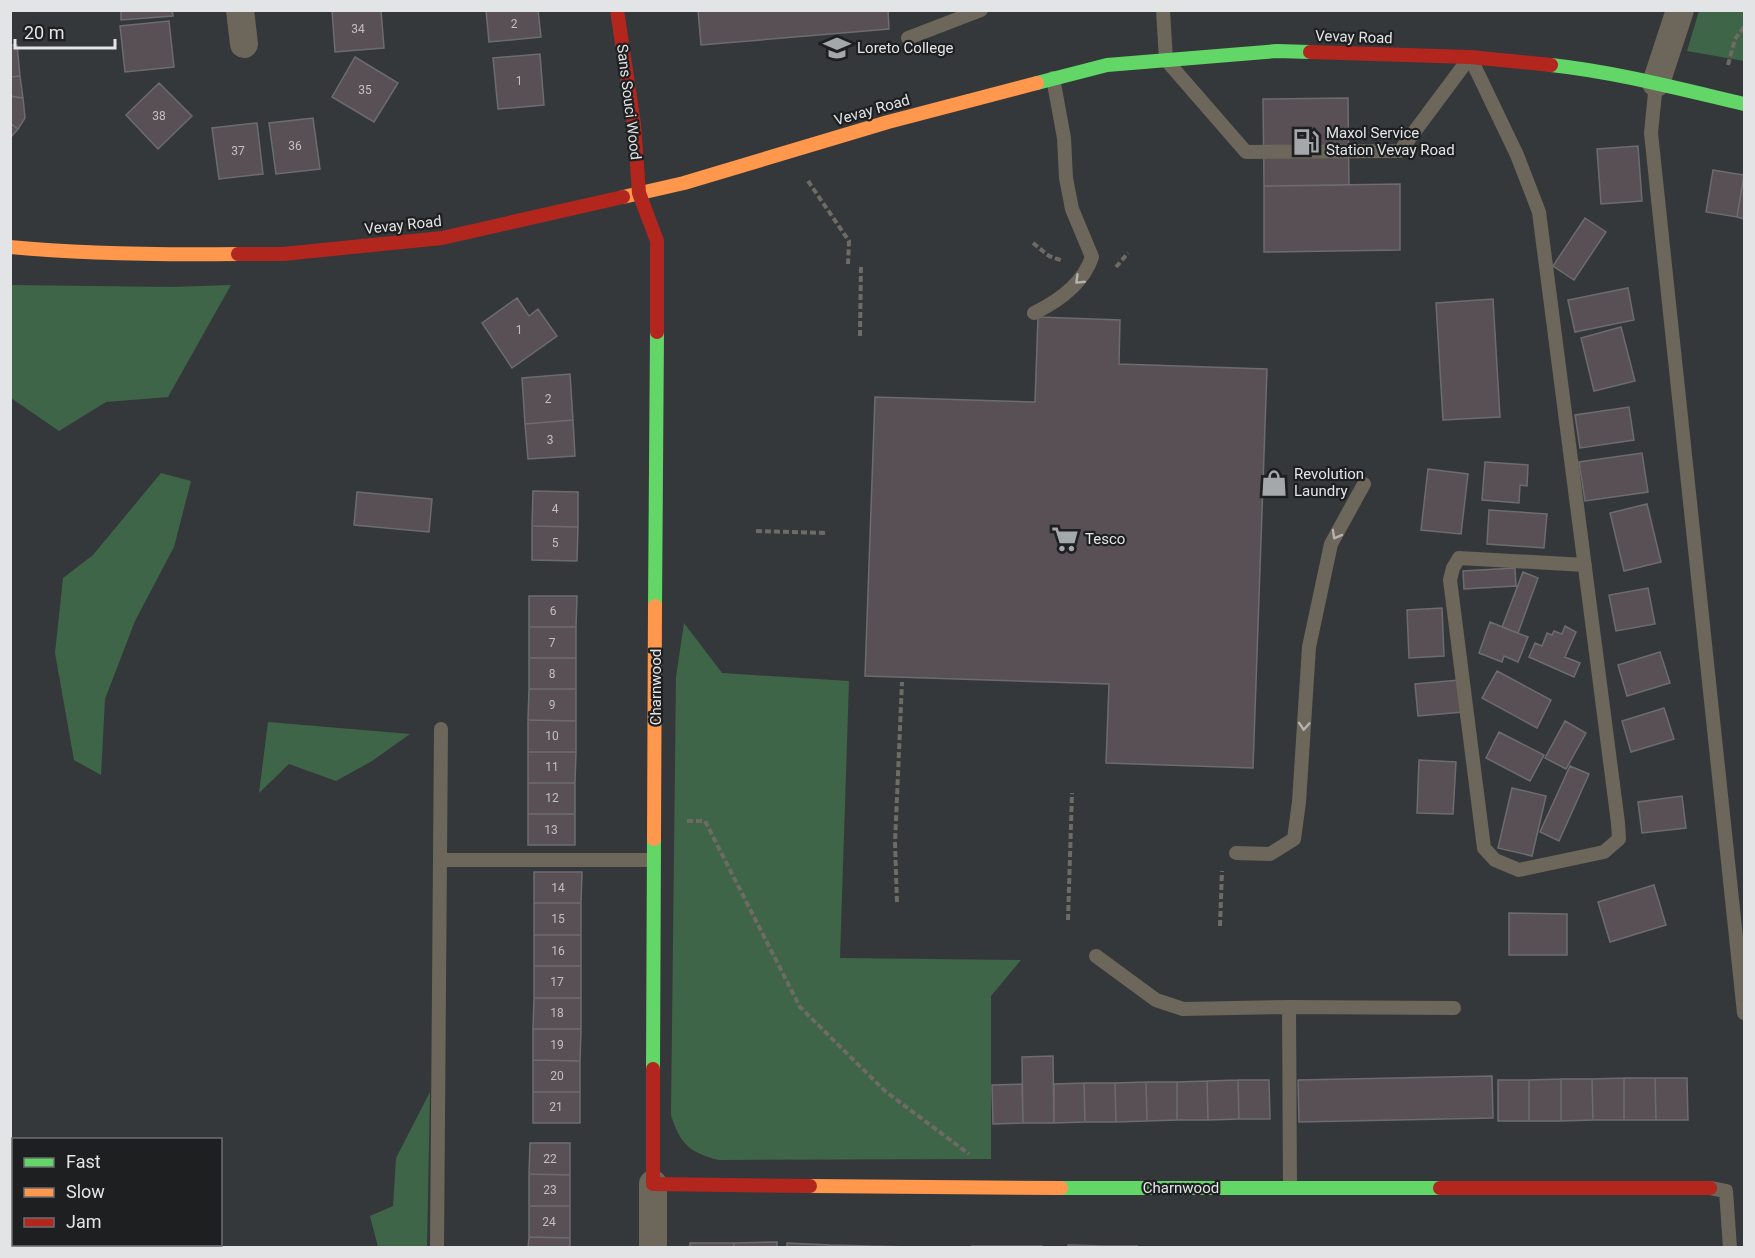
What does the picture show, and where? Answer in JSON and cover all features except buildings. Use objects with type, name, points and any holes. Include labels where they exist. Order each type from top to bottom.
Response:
[{"type":"street","points":[[240,10],[244,44]]},
{"type":"street","name":"Sans Souci Wood","points":[[617,10],[634,124],[639,194]]},
{"type":"street","points":[[1656,83],[1680,10]]},
{"type":"street","name":"Vevay Road","points":[[10,247],[131,255],[283,254],[442,238],[684,183],[888,122],[1053,78],[1107,65],[1166,60],[1277,51],[1470,57],[1576,68],[1656,83],[1744,104]]},
{"type":"street","name":"Charnwood","points":[[639,194],[657,241],[654,1248]]},
{"type":"street","name":"Charnwood","points":[[653,1184],[976,1188],[1710,1188]]},
{"type":"lane","points":[[908,38],[981,10]]},
{"type":"lane","points":[[1163,10],[1166,60],[1246,152],[1400,151],[1470,57],[1517,155],[1539,212],[1585,565],[1619,839],[1604,852],[1519,870],[1495,860],[1484,848],[1450,580],[1459,558],[1585,565]]},
{"type":"lane","points":[[1034,313],[1055,303],[1087,273],[1092,257],[1072,209],[1066,178],[1064,138],[1053,78]]},
{"type":"lane","points":[[1656,83],[1651,133],[1744,1013]]},
{"type":"lane","points":[[1236,853],[1270,854],[1294,839],[1299,802],[1309,647],[1331,544],[1364,483]]},
{"type":"lane","points":[[437,1248],[441,729]]},
{"type":"lane","points":[[440,860],[656,860]]},
{"type":"lane","points":[[1096,956],[1156,1000],[1183,1010],[1289,1007],[1454,1008]]},
{"type":"lane","points":[[1289,1007],[1290,1188]]},
{"type":"lane","points":[[1710,1188],[1726,1191],[1730,1248]]},
{"type":"path","points":[[1720,98],[1735,39],[1744,27]]},
{"type":"path","points":[[798,148],[808,181],[849,241],[848,264]]},
{"type":"path","points":[[860,336],[861,264]]},
{"type":"path","points":[[756,531],[827,533]]},
{"type":"path","points":[[897,902],[895,843],[902,682]]},
{"type":"path","points":[[1068,920],[1072,793]]},
{"type":"path","points":[[656,821],[705,821],[800,1007],[885,1091],[978,1161],[976,1188]]},
{"type":"path","points":[[1220,926],[1222,863]]},
{"type":"green space","points":[[1699,11],[1744,11],[1744,61],[1687,51]]},
{"type":"green space","points":[[11,285],[172,287],[231,285],[168,397],[106,402],[59,431],[11,398]]},
{"type":"green space","points":[[161,473],[191,481],[174,547],[135,621],[105,699],[101,775],[74,760],[55,653],[63,578],[93,555]]},
{"type":"green space","points":[[684,623],[722,673],[849,681],[840,958],[1021,960],[991,996],[991,1159],[719,1160],[693,1150],[682,1140],[671,1115],[676,677]]},
{"type":"green space","points":[[268,722],[410,734],[372,761],[336,781],[289,764],[259,793]]},
{"type":"green space","points":[[430,1092],[427,1247],[378,1247],[370,1216],[393,1206],[396,1158]]},
{"type":"traffic: fast","points":[[1037,83],[1107,65],[1277,51],[1310,52]]},
{"type":"traffic: fast","points":[[1551,65],[1624,76],[1744,104]]},
{"type":"traffic: fast","points":[[655,606],[657,332]]},
{"type":"traffic: fast","points":[[653,1069],[654,839]]},
{"type":"traffic: fast","points":[[1061,1188],[1440,1188]]},
{"type":"traffic: slow","points":[[623,197],[684,183],[888,122],[1037,83]]},
{"type":"traffic: slow","points":[[10,247],[124,253],[238,254]]},
{"type":"traffic: slow","points":[[654,839],[655,606]]},
{"type":"traffic: slow","points":[[810,1186],[1061,1188]]},
{"type":"traffic: jam","points":[[617,10],[634,124],[639,193],[657,241],[657,332]]},
{"type":"traffic: jam","points":[[1310,52],[1470,57],[1551,65]]},
{"type":"traffic: jam","points":[[238,254],[283,254],[442,238],[623,197]]},
{"type":"traffic: jam","points":[[653,1069],[653,1184],[810,1186]]},
{"type":"traffic: jam","points":[[1440,1188],[1710,1188]]},
{"type":"place","name":"Loreto College","points":[[837,48]]},
{"type":"place","name":"Maxol Service Station Vevay Road","points":[[1306,142]]},
{"type":"place","name":"Revolution Laundry","points":[[1274,483]]},
{"type":"place","name":"Tesco","points":[[1065,539]]}]
